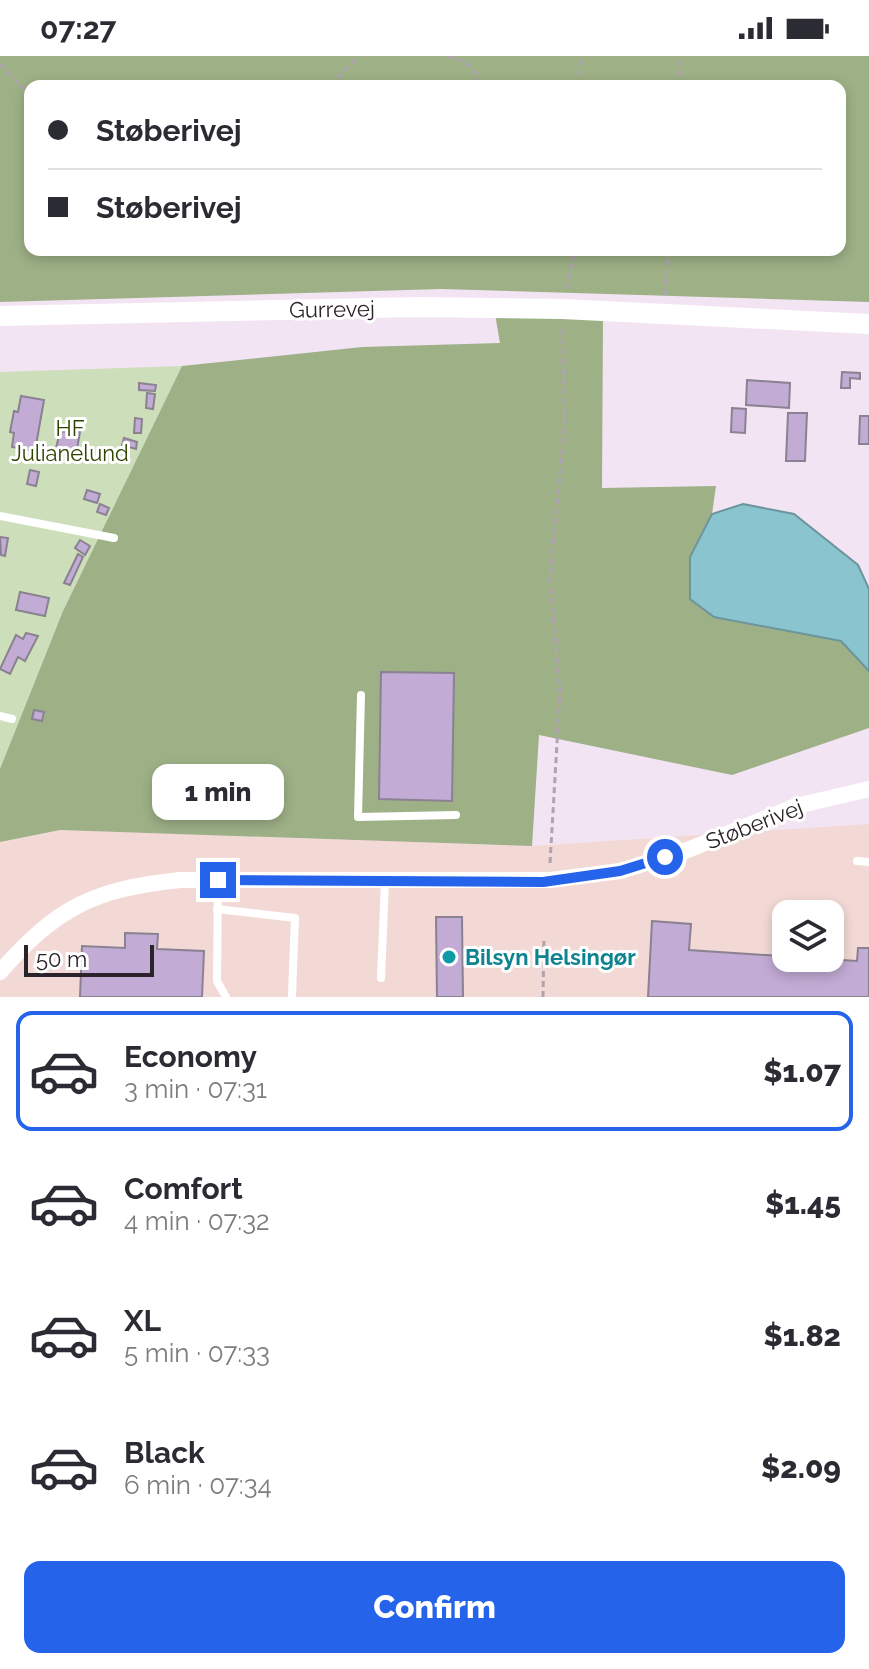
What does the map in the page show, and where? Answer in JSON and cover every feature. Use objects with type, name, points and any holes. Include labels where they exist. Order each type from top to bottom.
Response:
[{"type":"street","name":"Gurrevej","points":[[0,316],[418,307],[562,309],[869,324]]},
{"type":"street","name":"Støberivej","points":[[0,972],[34,933],[78,904],[127,886],[218,880],[551,880],[620,871],[685,851],[796,806],[869,789]]},
{"type":"lane","points":[[0,516],[114,538]]},
{"type":"lane","points":[[361,695],[358,817],[456,815]]},
{"type":"lane","points":[[0,716],[12,719]]},
{"type":"lane","points":[[857,861],[869,862]]},
{"type":"lane","points":[[218,880],[217,981],[226,997]]},
{"type":"lane","points":[[381,978],[385,881]]},
{"type":"lane","points":[[217,909],[295,918],[292,995]]},
{"type":"path","points":[[336,80],[358,56]]},
{"type":"path","points":[[447,56],[466,62],[479,80]]},
{"type":"path","points":[[580,80],[581,56]]},
{"type":"path","points":[[679,80],[681,56]]},
{"type":"path","points":[[0,64],[24,89]]},
{"type":"path","points":[[551,880],[560,692],[550,579],[565,419],[562,309],[574,256]]},
{"type":"path","points":[[664,315],[668,256]]},
{"type":"path","points":[[543,997],[544,937]]},
{"type":"shaded area","points":[[869,824],[869,997],[0,997],[0,842],[60,830],[532,846]]},
{"type":"green space","points":[[0,56],[869,56],[869,302],[441,289],[0,302]]},
{"type":"green space","points":[[495,314],[603,317],[602,488],[716,486],[712,514],[690,557],[714,617],[841,641],[869,671],[869,728],[732,775],[539,735],[532,846],[60,830],[0,842],[0,769],[63,611],[182,366],[362,347],[500,343]]},
{"type":"green space","name":"HF Julianelund","points":[[182,366],[63,611],[0,769],[0,372]]},
{"type":"water","points":[[743,504],[794,514],[858,565],[869,589],[869,671],[841,641],[714,617],[690,599],[690,557],[712,514]]},
{"type":"building","points":[[842,372],[860,373],[860,379],[850,378],[850,388],[841,388]]},
{"type":"building","points":[[747,380],[790,383],[789,408],[746,405]]},
{"type":"building","points":[[139,383],[156,385],[155,391],[139,390]]},
{"type":"building","points":[[147,393],[155,394],[153,409],[146,408]]},
{"type":"building","points":[[21,396],[44,400],[35,451],[12,447],[14,433],[10,432]]},
{"type":"building","points":[[732,408],[746,409],[745,433],[731,432]]},
{"type":"building","points":[[788,413],[807,413],[805,461],[786,461]]},
{"type":"building","points":[[860,416],[869,416],[869,444],[859,444]]},
{"type":"building","points":[[135,418],[142,419],[141,433],[134,433]]},
{"type":"building","points":[[60,432],[80,432],[76,455],[56,448]]},
{"type":"building","points":[[124,438],[137,442],[136,449],[122,445]]},
{"type":"building","points":[[30,470],[39,472],[36,486],[27,484]]},
{"type":"building","points":[[87,490],[100,494],[97,503],[84,499]]},
{"type":"building","points":[[100,504],[109,508],[106,515],[97,512]]},
{"type":"building","points":[[0,537],[8,538],[5,556],[1,555]]},
{"type":"building","points":[[80,540],[90,546],[85,555],[75,548]]},
{"type":"building","points":[[78,554],[83,557],[70,585],[64,583]]},
{"type":"building","points":[[20,592],[49,598],[45,616],[16,610]]},
{"type":"building","points":[[26,633],[38,636],[25,661],[18,657],[10,674],[0,669],[16,635],[23,639]]},
{"type":"building","points":[[381,672],[454,673],[452,801],[379,799]]},
{"type":"building","points":[[34,710],[44,712],[42,721],[32,719]]},
{"type":"building","name":"Bilsyn Helsingør","points":[[436,917],[462,917],[463,997],[437,997]]},
{"type":"building","points":[[652,921],[691,924],[689,950],[772,955],[772,972],[844,972],[844,960],[857,961],[858,948],[869,948],[869,997],[648,997]]},
{"type":"building","points":[[125,933],[158,934],[157,949],[204,951],[202,997],[80,997],[82,946],[125,948]]},
{"type":"place","name":"Bilsyn Helsingør","points":[[449,957]]},
{"type":"route","points":[[218,880],[543,882],[620,871],[665,857]]}]
